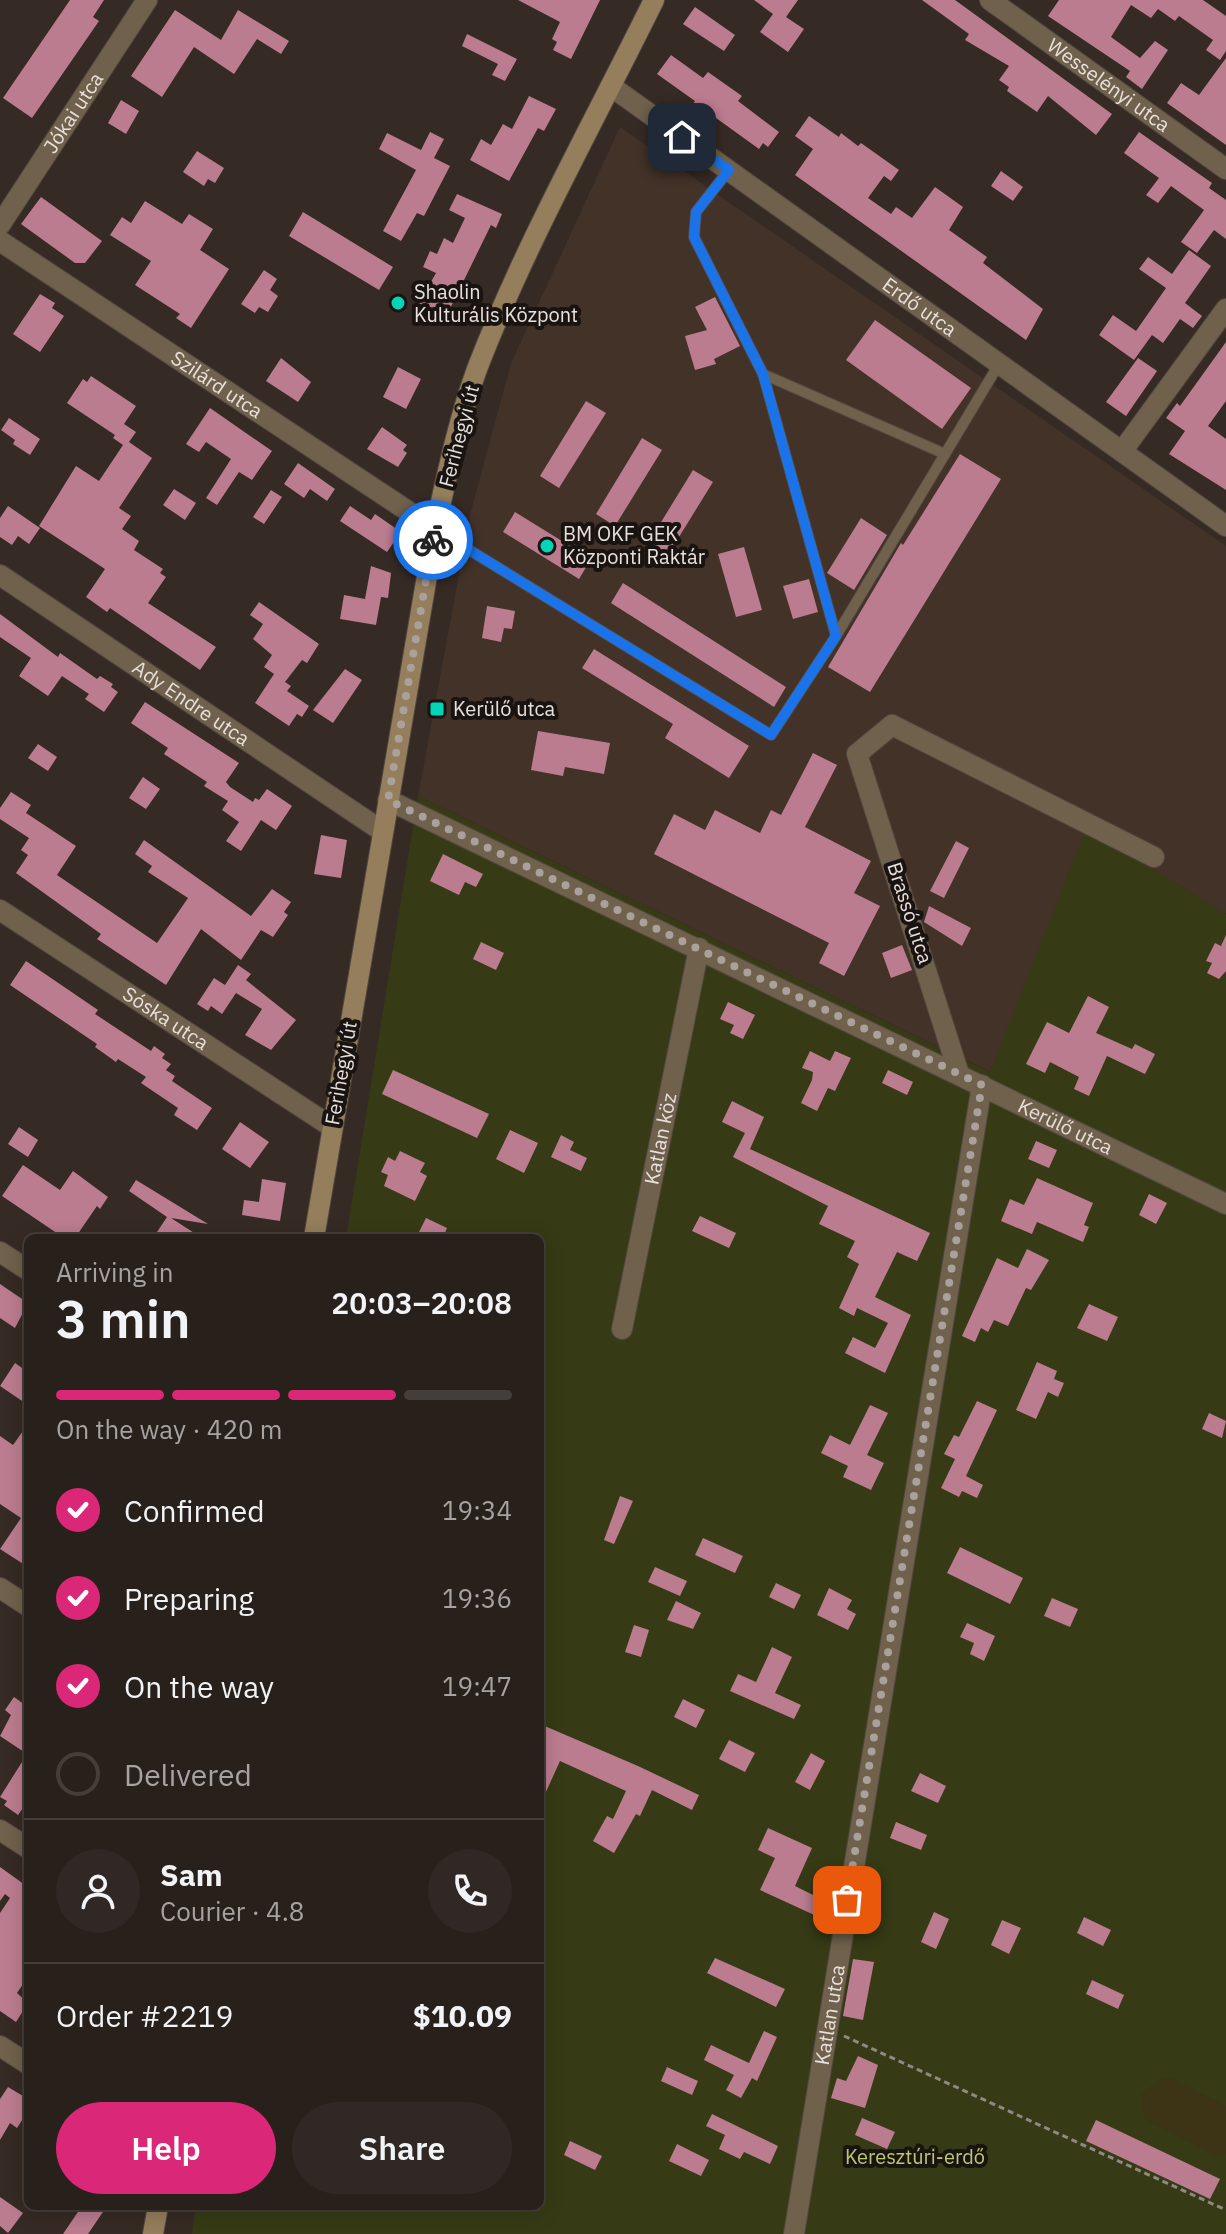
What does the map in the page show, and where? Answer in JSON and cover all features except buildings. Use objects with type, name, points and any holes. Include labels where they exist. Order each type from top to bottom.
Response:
[{"type":"main road","name":"Ferihegyi út","points":[[315,1234],[435,529],[454,443],[476,371],[547,210],[654,0]]},
{"type":"main road","points":[[153,2234],[157,2210]]},
{"type":"street","name":"Jókai utca","points":[[0,225],[147,0]]},
{"type":"street","name":"Wesselényi utca","points":[[990,0],[1226,169]]},
{"type":"street","name":"Erdő utca","points":[[612,87],[1226,526]]},
{"type":"street","name":"Szilárd utca","points":[[0,241],[435,529]]},
{"type":"street","points":[[1123,450],[1226,309]]},
{"type":"street","name":"Ady Endre utca","points":[[0,575],[382,831]]},
{"type":"street","name":"Brassó utca","points":[[959,1074],[857,754],[892,725],[1154,857]]},
{"type":"street","name":"Kerülő utca","points":[[388,800],[1226,1204]]},
{"type":"street","name":"Sóska utca","points":[[0,910],[332,1127]]},
{"type":"street","name":"Katlan köz","points":[[622,1329],[699,948]]},
{"type":"street","name":"Katlan utca","points":[[794,2234],[982,1085]]},
{"type":"street","points":[[0,1252],[24,1267]]},
{"type":"street","points":[[0,1588],[24,1603]]},
{"type":"street","points":[[0,1830],[24,1845]]},
{"type":"street","points":[[0,2046],[24,2061]]},
{"type":"lane","points":[[729,170],[696,212],[694,237],[763,374],[836,636]]},
{"type":"lane","points":[[435,529],[771,735],[836,636],[1000,362]]},
{"type":"lane","points":[[763,374],[945,454]]},
{"type":"path","points":[[826,2028],[1226,2210]]},
{"type":"shaded area","points":[[620,127],[1226,546],[1226,914],[1086,829],[991,1072],[418,796],[470,515],[511,363]]},
{"type":"green space","name":"Keresztúri-erdő","points":[[418,796],[990,1072],[1086,828],[1226,914],[1226,2234],[192,2234],[195,2210],[544,2210],[544,1234],[347,1234]]},
{"type":"sand","points":[[1162,2078],[1175,2079],[1226,2106],[1226,2154],[1215,2156],[1146,2120],[1141,2106],[1142,2093]]},
{"type":"way so far","points":[[433,540],[388,800],[982,1085],[847,1900]]},
{"type":"place","name":"Shaolin Kulturális Központ","points":[[398,303]]},
{"type":"place","name":"BM OKF GEK Központi Raktár","points":[[547,546]]},
{"type":"place","name":"Kerülő utca","points":[[437,709]]},
{"type":"route","points":[[433,540],[435,529],[771,735],[836,636],[763,374],[694,237],[696,212],[729,170],[682,137]]}]
